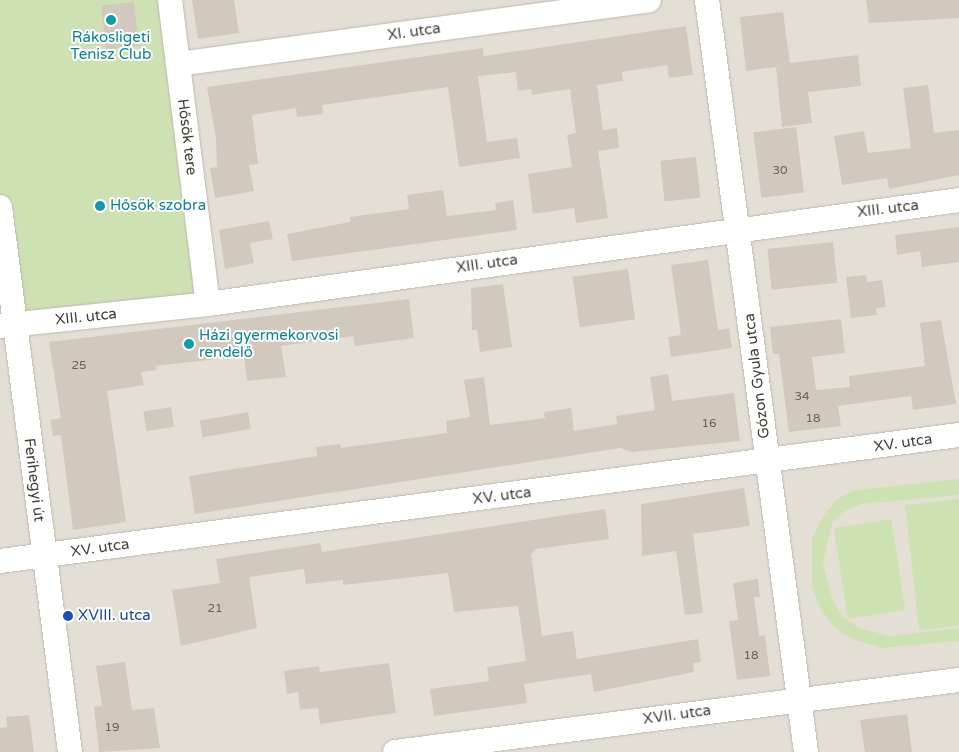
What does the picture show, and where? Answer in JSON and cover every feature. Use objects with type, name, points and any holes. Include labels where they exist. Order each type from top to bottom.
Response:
[{"type":"street","name":"Hősök tere","points":[[170,0],[208,304]]},
{"type":"street","name":"XI. utca","points":[[178,64],[649,0]]},
{"type":"street","name":"Gózon Gyula utca","points":[[706,0],[739,228],[767,462],[806,752]]},
{"type":"street","name":"XIII. utca","points":[[7,326],[208,304],[739,228],[959,200]]},
{"type":"street","name":"Ferihegyi út","points":[[0,207],[7,326],[44,555],[70,752]]},
{"type":"street","name":"XV. utca","points":[[0,561],[767,462],[959,435]]},
{"type":"street","name":"XVII. utca","points":[[395,752],[800,698],[959,680]]},
{"type":"shaded area","points":[[0,0],[959,0],[959,752],[0,752]]},
{"type":"green space","points":[[0,0],[170,0],[208,304],[0,326]]},
{"type":"green space","points":[[959,479],[959,495],[862,504],[847,510],[832,523],[823,564],[833,601],[843,617],[859,628],[890,636],[959,628],[959,641],[883,648],[855,640],[835,628],[820,608],[812,587],[812,538],[824,515],[837,499],[855,490]]},
{"type":"green space","points":[[959,499],[959,626],[919,630],[905,505]]},
{"type":"green space","points":[[891,519],[905,610],[848,619],[834,528]]},
{"type":"building","points":[[192,0],[234,0],[239,33],[198,39]]},
{"type":"building","points":[[866,0],[959,0],[959,18],[869,23]]},
{"type":"building","name":"Rákosligeti Tenisz Club","points":[[134,2],[139,46],[106,49],[101,5]]},
{"type":"building","points":[[783,12],[790,63],[858,55],[861,86],[808,92],[812,123],[782,127],[776,67],[746,71],[740,17]]},
{"type":"building","points":[[686,26],[693,75],[669,78],[667,65],[622,72],[623,81],[597,85],[603,130],[617,128],[619,148],[598,151],[608,218],[576,223],[574,208],[533,214],[528,174],[572,167],[567,135],[576,133],[570,89],[532,95],[531,89],[518,91],[516,72],[478,76],[487,142],[517,138],[520,158],[459,167],[448,87],[322,105],[323,114],[297,117],[296,108],[252,115],[258,164],[249,165],[254,191],[215,198],[210,168],[217,167],[216,138],[207,87],[483,48],[484,56]]},
{"type":"building","points":[[928,85],[934,133],[959,130],[959,175],[889,189],[887,178],[842,185],[834,136],[864,131],[868,153],[911,148],[903,88]]},
{"type":"building","points":[[796,127],[804,193],[761,198],[753,132]]},
{"type":"building","points":[[696,157],[700,198],[664,202],[660,161]]},
{"type":"building","points":[[443,190],[447,216],[496,210],[495,203],[513,200],[517,230],[292,261],[287,234],[350,222],[350,217],[409,209],[407,195]]},
{"type":"building","points":[[269,221],[273,239],[250,243],[254,263],[225,269],[219,230]]},
{"type":"building","points":[[959,227],[959,262],[922,267],[920,251],[897,255],[895,235]]},
{"type":"building","points":[[833,242],[837,283],[772,290],[767,249]]},
{"type":"building","points":[[708,260],[718,330],[729,328],[732,348],[671,357],[668,337],[681,335],[671,265]]},
{"type":"building","points":[[628,269],[635,320],[580,327],[573,277]]},
{"type":"building","points":[[866,275],[867,282],[882,280],[886,307],[876,308],[877,315],[851,318],[846,277]]},
{"type":"building","points":[[503,284],[512,347],[480,352],[477,330],[472,330],[471,288]]},
{"type":"building","points":[[409,299],[414,338],[355,346],[353,336],[281,346],[286,377],[247,381],[244,356],[156,366],[157,370],[141,372],[144,385],[107,391],[126,522],[73,530],[61,435],[53,436],[50,420],[61,418],[49,342]]},
{"type":"building","points":[[841,319],[845,353],[812,357],[816,390],[850,387],[849,376],[925,366],[920,323],[941,320],[956,404],[913,410],[911,396],[838,406],[841,426],[789,432],[779,354],[773,354],[770,327]]},
{"type":"building","points":[[668,374],[672,401],[734,393],[740,441],[632,452],[620,448],[195,514],[189,476],[317,456],[316,447],[340,444],[341,448],[447,433],[446,421],[470,417],[464,380],[484,377],[490,425],[545,418],[544,412],[571,408],[574,431],[617,424],[616,416],[655,410],[650,377]]},
{"type":"building","points":[[171,407],[174,427],[146,431],[143,411]]},
{"type":"building","points":[[248,412],[251,429],[203,437],[200,421]]},
{"type":"building","points":[[744,488],[750,526],[693,534],[703,613],[685,615],[676,551],[642,556],[641,504]]},
{"type":"building","points":[[605,509],[609,539],[536,549],[531,554],[542,636],[573,631],[577,659],[698,639],[701,662],[693,663],[694,672],[594,692],[591,674],[524,684],[527,703],[434,716],[430,689],[489,681],[487,667],[526,661],[518,606],[454,612],[448,573],[343,585],[343,580],[306,584],[304,569],[249,577],[257,628],[181,646],[172,590],[220,583],[216,559],[320,543],[322,552]]},
{"type":"building","points":[[758,579],[760,597],[754,597],[759,636],[765,635],[770,676],[737,680],[729,621],[738,620],[733,583]]},
{"type":"building","points":[[125,662],[132,710],[154,708],[160,748],[99,752],[94,707],[102,706],[96,666]]},
{"type":"building","points":[[389,663],[396,713],[320,724],[318,708],[300,710],[298,692],[287,694],[284,671],[319,666],[320,672]]},
{"type":"building","points":[[907,714],[912,752],[865,752],[860,720]]},
{"type":"building","points":[[29,715],[34,752],[0,752],[0,728],[7,727],[6,717]]},
{"type":"place","name":"Rákosligeti Tenisz Club","points":[[111,20]]},
{"type":"place","name":"Hősök szobra","points":[[100,206]]},
{"type":"place","name":"Házi gyermekorvosi rendelő","points":[[189,344]]},
{"type":"place","name":"XVIII. utca","points":[[68,616]]}]
